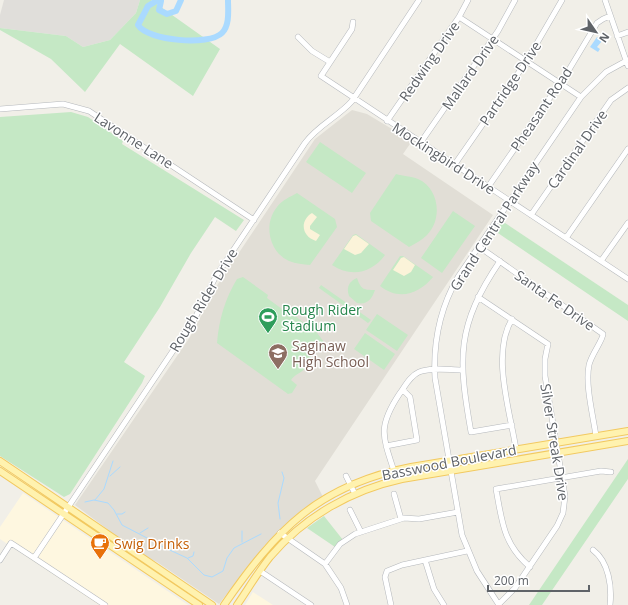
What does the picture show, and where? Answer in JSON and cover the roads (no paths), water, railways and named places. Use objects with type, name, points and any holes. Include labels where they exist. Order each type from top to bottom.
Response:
[{"type":"main road","name":"Basswood Boulevard","points":[[224,605],[256,560],[280,533],[314,506],[351,486],[394,471],[556,442],[628,431]]},
{"type":"main road","name":"Basswood Boulevard","points":[[237,605],[260,571],[288,539],[318,515],[355,494],[391,482],[450,470],[628,440]]},
{"type":"main road","points":[[0,461],[212,605]]},
{"type":"main road","points":[[0,471],[199,605]]},
{"type":"main road","points":[[104,541],[110,542],[140,561],[146,560]]},
{"type":"street","name":"Rough Rider Drive","points":[[34,558],[195,318],[216,276],[312,134],[342,111],[354,98],[419,0]]},
{"type":"street","name":"Redwing Drive","points":[[387,120],[459,16],[468,0]]},
{"type":"street","name":"Mallard Drive","points":[[421,142],[493,39],[515,0]]},
{"type":"street","name":"Partridge Drive","points":[[455,164],[526,62],[562,0]]},
{"type":"street","points":[[605,0],[627,62]]},
{"type":"street","points":[[459,16],[526,62],[581,97]]},
{"type":"street","name":"Pheasant Road","points":[[488,187],[560,83],[597,23],[610,16]]},
{"type":"street","points":[[298,37],[312,50],[330,62],[352,29],[353,22]]},
{"type":"street","points":[[617,36],[628,32]]},
{"type":"street","name":"Mockingbird Drive","points":[[330,62],[321,76],[628,279]]},
{"type":"street","name":"Grand Central Parkway","points":[[499,605],[477,571],[467,551],[458,512],[448,461],[434,370],[437,334],[447,300],[458,276],[581,97],[606,72],[627,62]]},
{"type":"street","name":"Cardinal Drive","points":[[532,215],[611,100],[628,88]]},
{"type":"street","name":"Lavonne Lane","points":[[0,109],[63,104],[89,111],[254,220]]},
{"type":"street","points":[[566,238],[628,148]]},
{"type":"street","points":[[601,261],[628,223]]},
{"type":"street","name":"Santa Fe Drive","points":[[478,246],[603,334],[603,338],[594,350],[588,374],[596,436]]},
{"type":"street","points":[[500,261],[478,297],[470,314],[465,336],[462,370],[471,432],[512,425]]},
{"type":"street","name":"Silver Streak Drive","points":[[478,297],[548,344],[545,358],[545,376],[565,500],[562,517],[530,567],[512,592],[499,605]]},
{"type":"street","points":[[512,319],[504,339],[502,358],[516,449]]},
{"type":"street","points":[[394,471],[386,446],[384,432],[386,417],[403,390],[415,374],[425,370],[462,370]]},
{"type":"street","points":[[386,446],[417,440],[411,400],[409,395],[403,390]]},
{"type":"street","points":[[530,567],[516,554],[507,539],[496,489],[601,471],[611,472]]},
{"type":"street","points":[[346,476],[355,494]]},
{"type":"street","points":[[394,494],[401,519]]},
{"type":"street","points":[[350,510],[361,532]]},
{"type":"street","points":[[325,564],[345,540],[361,532],[401,519],[419,519],[458,512]]},
{"type":"street","points":[[280,533],[325,564],[342,588],[347,605]]},
{"type":"street","points":[[0,560],[11,543],[105,605]]},
{"type":"street","points":[[593,550],[602,559],[606,567],[610,591],[610,605]]},
{"type":"street","points":[[391,605],[385,576],[387,571],[393,568],[425,560],[467,551]]},
{"type":"street","points":[[425,560],[434,589],[444,605]]},
{"type":"street","points":[[260,571],[311,605]]},
{"type":"water","points":[[597,37],[602,41],[597,47],[600,49],[598,52],[590,47]]},
{"type":"waterway","points":[[158,0],[148,6],[138,25],[154,35],[179,40],[205,39],[215,37],[222,33],[225,30],[227,22],[228,0]]},
{"type":"waterway","points":[[159,0],[161,1],[159,10],[167,14],[176,11],[181,0]]},
{"type":"waterway","points":[[95,500],[104,489],[113,461]]},
{"type":"waterway","points":[[110,476],[120,467]]},
{"type":"waterway","points":[[280,519],[278,503],[284,478],[282,472]]},
{"type":"waterway","points":[[85,502],[94,500],[108,503],[114,510],[122,525],[147,538]]},
{"type":"waterway","points":[[117,514],[122,514],[125,512]]},
{"type":"waterway","points":[[140,533],[148,528]]},
{"type":"waterway","points":[[242,531],[242,542]]},
{"type":"waterway","points":[[161,546],[187,558],[204,575],[212,577],[223,571],[227,558],[234,548],[261,534]]},
{"type":"waterway","points":[[164,548],[168,542]]},
{"type":"waterway","points":[[188,558],[193,556],[194,552]]},
{"type":"place","name":"Rough Rider Stadium","points":[[268,334]]},
{"type":"place","name":"Saginaw High School","points":[[278,370]]},
{"type":"place","name":"Swig Drinks","points":[[100,560]]}]
